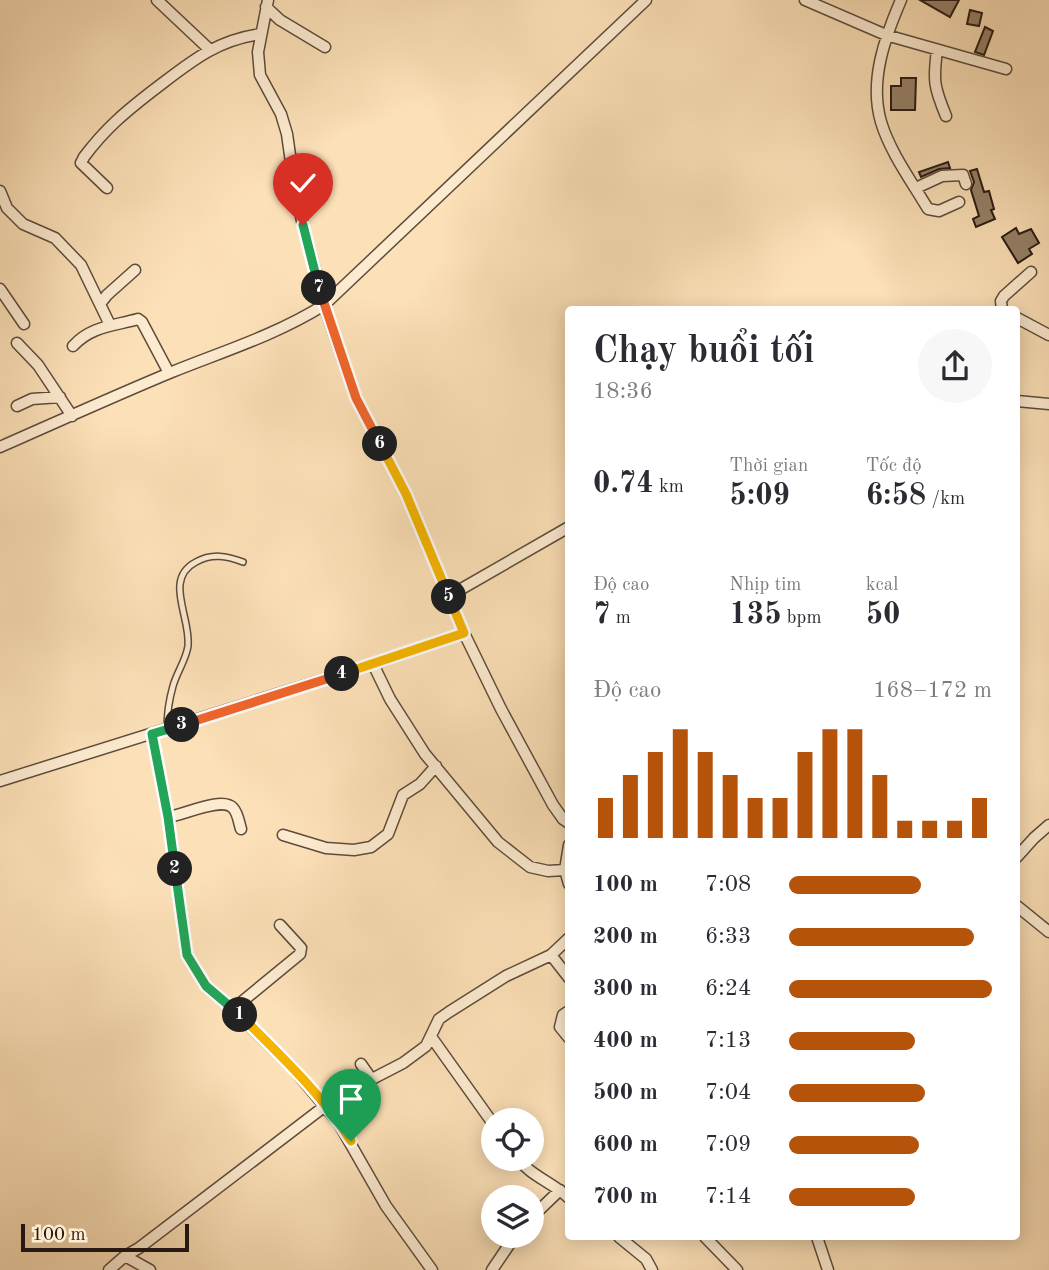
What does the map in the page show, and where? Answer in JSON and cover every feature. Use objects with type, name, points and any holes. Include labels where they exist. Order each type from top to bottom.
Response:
[{"type":"street","points":[[157,0],[209,49]]},
{"type":"street","points":[[0,447],[169,373],[294,324],[324,305],[646,0]]},
{"type":"street","points":[[805,0],[886,35],[1006,68]]},
{"type":"street","points":[[901,0],[886,35],[877,89],[881,123],[928,209],[939,211],[959,202]]},
{"type":"street","points":[[267,4],[258,52],[260,75],[281,114],[287,134],[295,190],[324,305],[356,398],[406,494],[464,633],[501,709],[553,805],[565,820]]},
{"type":"street","points":[[267,4],[280,20],[325,47]]},
{"type":"street","points":[[107,188],[81,163],[111,123],[209,49],[245,36],[261,34]]},
{"type":"street","points":[[937,50],[933,80],[946,116]]},
{"type":"street","points":[[916,188],[954,174],[962,175],[966,184]]},
{"type":"street","points":[[0,191],[8,208],[23,224],[55,239],[75,257],[110,325]]},
{"type":"street","points":[[100,304],[135,270]]},
{"type":"street","points":[[1002,306],[1004,296],[1031,272]]},
{"type":"street","points":[[0,289],[24,324]]},
{"type":"street","points":[[73,346],[88,333],[138,319],[169,373]]},
{"type":"street","points":[[1020,320],[1049,335]]},
{"type":"street","points":[[17,342],[38,365],[72,416]]},
{"type":"street","points":[[17,406],[32,399],[60,397]]},
{"type":"street","points":[[1020,401],[1049,404]]},
{"type":"street","points":[[449,596],[565,529]]},
{"type":"street","points":[[0,781],[464,633]]},
{"type":"street","points":[[373,664],[390,699],[425,754],[488,831],[530,867],[539,870],[565,870]]},
{"type":"street","points":[[152,734],[168,817],[187,955],[206,986],[292,1067],[345,1131],[358,1160],[386,1206],[432,1270]]},
{"type":"street","points":[[283,835],[326,848],[354,850],[371,847],[388,834],[404,795],[420,784],[436,766]]},
{"type":"street","points":[[168,817],[223,803],[229,804],[236,811],[241,829]]},
{"type":"street","points":[[1020,854],[1049,825]]},
{"type":"street","points":[[1020,908],[1049,932]]},
{"type":"street","points":[[233,1009],[300,954],[301,948],[280,925]]},
{"type":"street","points":[[361,1064],[370,1077],[377,1077],[419,1053],[432,1038],[439,1019],[506,976],[551,955],[565,942]]},
{"type":"street","points":[[551,955],[565,973]]},
{"type":"street","points":[[565,1014],[560,1027],[565,1033]]},
{"type":"street","points":[[432,1038],[482,1108]]},
{"type":"street","points":[[109,1270],[325,1106]]},
{"type":"street","points":[[529,1171],[564,1194],[544,1208]]},
{"type":"street","points":[[623,1240],[646,1259],[652,1270]]},
{"type":"street","points":[[708,1240],[737,1270]]},
{"type":"street","points":[[818,1240],[828,1270]]},
{"type":"street","points":[[492,1270],[507,1248]]},
{"type":"street","points":[[125,1256],[150,1270]]},
{"type":"lane","points":[[167,729],[173,687],[187,654],[188,642],[179,582],[182,573],[188,566],[209,556],[230,557],[243,562]]},
{"type":"building","points":[[920,0],[959,0],[950,17]]},
{"type":"building","points":[[970,10],[982,13],[979,26],[967,24]]},
{"type":"building","points":[[985,27],[993,31],[984,55],[975,52]]},
{"type":"building","points":[[901,78],[916,78],[915,110],[891,110],[891,86],[901,86]]},
{"type":"building","points":[[948,162],[950,168],[939,169],[921,177],[919,172]]},
{"type":"building","points":[[977,169],[984,192],[989,191],[995,219],[976,227],[973,219],[979,216],[971,190],[974,182],[970,171]]},
{"type":"building","points":[[1016,228],[1019,234],[1031,229],[1039,243],[1029,249],[1032,254],[1018,263],[1002,237]]},
{"type":"route","points":[[303,225],[324,305],[356,398],[406,494],[464,633],[152,734],[168,817],[187,955],[206,986],[292,1067],[351,1141]]}]
